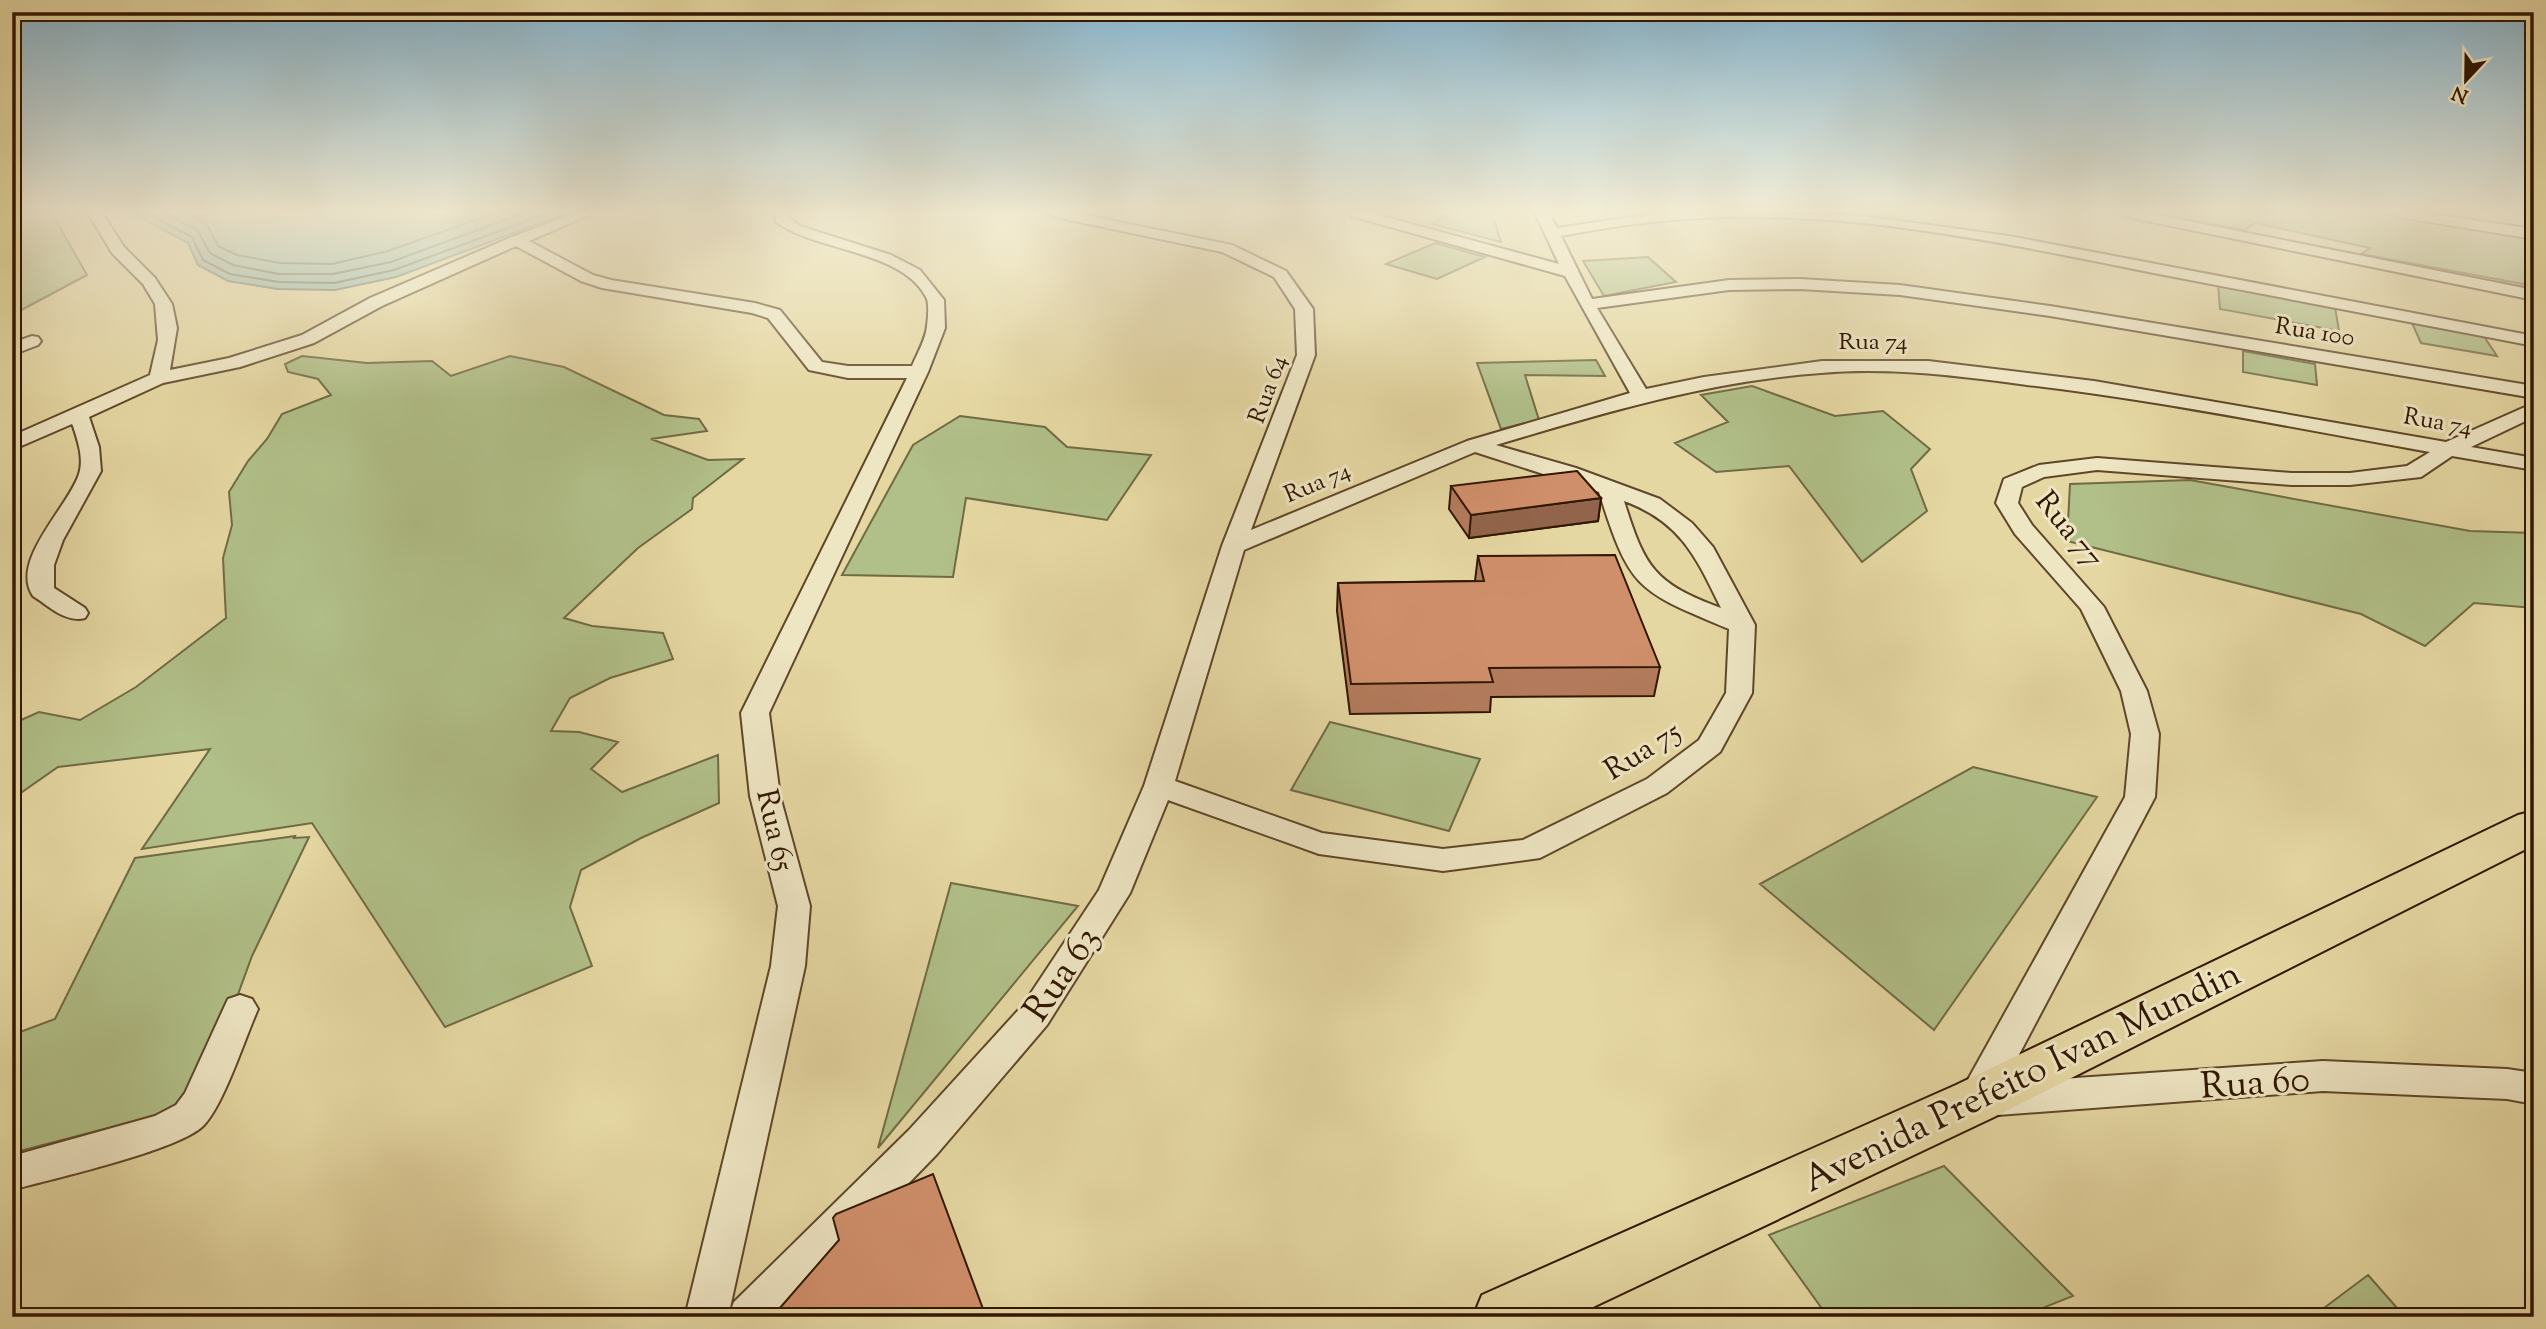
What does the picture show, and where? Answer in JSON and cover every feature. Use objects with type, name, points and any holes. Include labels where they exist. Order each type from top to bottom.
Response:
[{"type":"main road","name":"Avenida Prefeito Ivan Mundin","points":[[1504,1317],[1975,1101],[2534,825]]},
{"type":"street","points":[[143,275],[165,303],[169,322],[167,347],[158,378]]},
{"type":"street","points":[[12,444],[158,378],[244,360],[307,339],[376,302],[437,275]]},
{"type":"street","points":[[582,275],[608,285],[755,308],[774,314],[816,366],[829,370],[919,372],[936,328],[936,300],[917,275]]},
{"type":"street","name":"Rua 64","points":[[1234,546],[1306,355],[1304,309],[1281,275]]},
{"type":"street","points":[[1573,275],[1587,305],[1641,396]]},
{"type":"street","points":[[2188,275],[2534,341]]},
{"type":"street","points":[[2435,275],[2534,295]]},
{"type":"street","name":"Rua 100","points":[[1587,305],[1657,293],[1749,284],[1838,286],[1924,293],[2086,317],[2534,392]]},
{"type":"street","points":[[12,350],[32,341]]},
{"type":"street","name":"Rua 74","points":[[1234,546],[1474,445],[1641,396],[1704,383],[1822,367],[1928,368],[2094,387],[2534,464]]},
{"type":"street","name":"Rua 65","points":[[706,1317],[788,966],[794,906],[765,796],[754,713],[864,491],[919,372]]},
{"type":"street","name":"Rua 77","points":[[1975,1101],[2140,797],[2145,734],[2134,691],[2092,607],[2024,529],[2007,503],[2012,484],[2039,471],[2097,464],[2291,479],[2350,479],[2413,472],[2446,450],[2534,409]]},
{"type":"street","points":[[76,613],[42,590],[40,577],[51,539],[86,482],[91,467],[86,432],[78,414]]},
{"type":"street","name":"Rua 75","points":[[1159,786],[1319,843],[1443,860],[1529,850],[1657,786],[1710,746],[1739,693],[1742,625],[1705,552],[1684,527],[1651,504],[1474,445]]},
{"type":"street","points":[[1609,488],[1634,560],[1646,578],[1662,590],[1742,625]]},
{"type":"street","name":"Rua 63","points":[[749,1317],[923,1142],[1035,1015],[1114,893],[1159,786],[1234,546]]},
{"type":"street","points":[[12,1173],[165,1130],[189,1116],[199,1103],[240,1009]]},
{"type":"street","name":"Rua 60","points":[[1975,1101],[2323,1076],[2507,1084],[2534,1089]]},
{"type":"green space","points":[[12,275],[87,275],[12,315]]},
{"type":"green space","points":[[1423,275],[1446,275],[1437,279]]},
{"type":"green space","points":[[1591,275],[1668,275],[1676,282],[1604,296]]},
{"type":"green space","points":[[2475,275],[2534,275],[2534,286]]},
{"type":"green space","points":[[2218,285],[2335,307],[2339,331],[2220,309]]},
{"type":"green space","points":[[2412,323],[2483,335],[2497,356],[2421,343]]},
{"type":"green space","points":[[2243,351],[2315,364],[2317,385],[2243,372]]},
{"type":"green space","points":[[302,356],[367,363],[432,361],[451,376],[510,356],[564,367],[664,415],[699,419],[707,431],[651,439],[708,460],[743,459],[693,498],[692,509],[638,548],[564,618],[592,626],[663,633],[673,659],[610,678],[570,698],[551,731],[579,732],[618,742],[591,769],[622,792],[718,755],[719,803],[641,838],[581,870],[570,907],[592,966],[445,1027],[312,823],[142,849],[210,749],[58,767],[12,799],[12,724],[39,712],[80,720],[136,687],[226,618],[223,558],[232,525],[229,492],[282,414],[331,395],[318,379],[288,372],[285,364]]},
{"type":"green space","points":[[1596,360],[1605,376],[1525,375],[1539,420],[1501,429],[1477,363]]},
{"type":"green space","points":[[1752,386],[1835,416],[1883,411],[1930,449],[1911,469],[1927,511],[1862,562],[1789,466],[1716,472],[1675,443],[1728,422],[1701,395]]},
{"type":"green space","points":[[960,416],[1045,427],[1067,447],[1151,455],[1107,520],[966,498],[953,577],[842,575],[913,445]]},
{"type":"green space","points":[[2190,480],[2470,531],[2534,533],[2534,608],[2474,603],[2425,646],[2361,614],[2067,541],[2070,484]]},
{"type":"green space","points":[[1330,722],[1480,759],[1449,831],[1291,790]]},
{"type":"green space","points":[[1973,767],[2097,797],[1934,1030],[1760,884]]},
{"type":"green space","points":[[295,836],[294,838],[309,837],[252,956],[229,1019],[178,1110],[12,1153],[12,1035],[55,1019],[135,858]]},
{"type":"green space","points":[[951,883],[1078,906],[878,1148]]},
{"type":"green space","points":[[1944,1166],[2073,1296],[2020,1317],[1828,1317],[1769,1235]]},
{"type":"green space","points":[[2368,1275],[2405,1317],[2312,1317]]},
{"type":"water","points":[[217,275],[401,275],[335,290],[278,289],[228,281]]},
{"type":"building","points":[[1577,471],[1601,498],[1471,515],[1451,486]]},
{"type":"building","points":[[1615,555],[1660,667],[1489,668],[1493,682],[1351,684],[1338,583],[1484,581],[1478,556]]},
{"type":"building","points":[[933,1174],[986,1317],[772,1317],[839,1240],[833,1218],[836,1214]]}]
